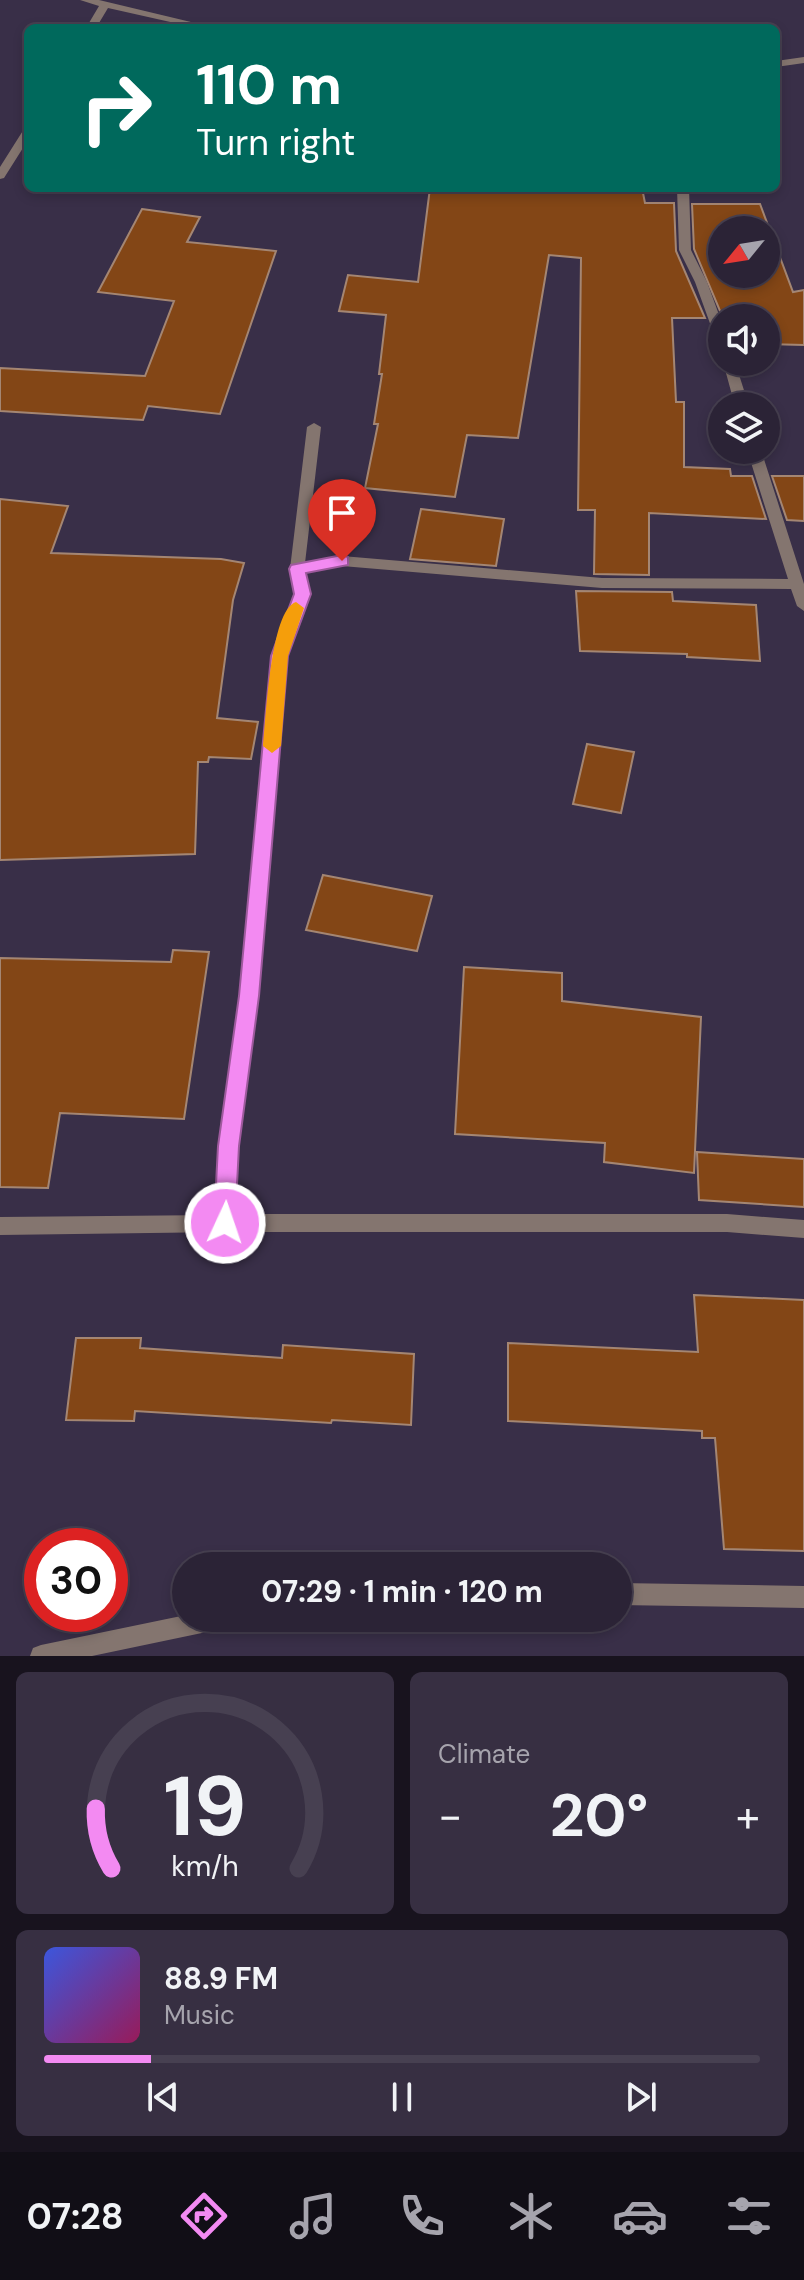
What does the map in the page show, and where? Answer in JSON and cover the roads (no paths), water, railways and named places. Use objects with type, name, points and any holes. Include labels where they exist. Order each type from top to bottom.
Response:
[{"type":"street","points":[[85,0],[193,24]]},
{"type":"street","points":[[93,24],[105,5]]},
{"type":"street","points":[[780,63],[804,60]]},
{"type":"street","points":[[0,176],[24,137]]},
{"type":"street","points":[[683,192],[685,250],[709,304]]},
{"type":"street","points":[[225,1223],[229,1146],[249,996],[279,656],[302,594],[297,569],[314,427]]},
{"type":"street","points":[[758,464],[804,606]]},
{"type":"street","points":[[297,569],[342,561],[602,583],[797,584]]},
{"type":"street","points":[[0,1226],[727,1223],[804,1229]]},
{"type":"street","points":[[632,1594],[804,1597]]},
{"type":"street","points":[[41,1656],[172,1628]]}]
